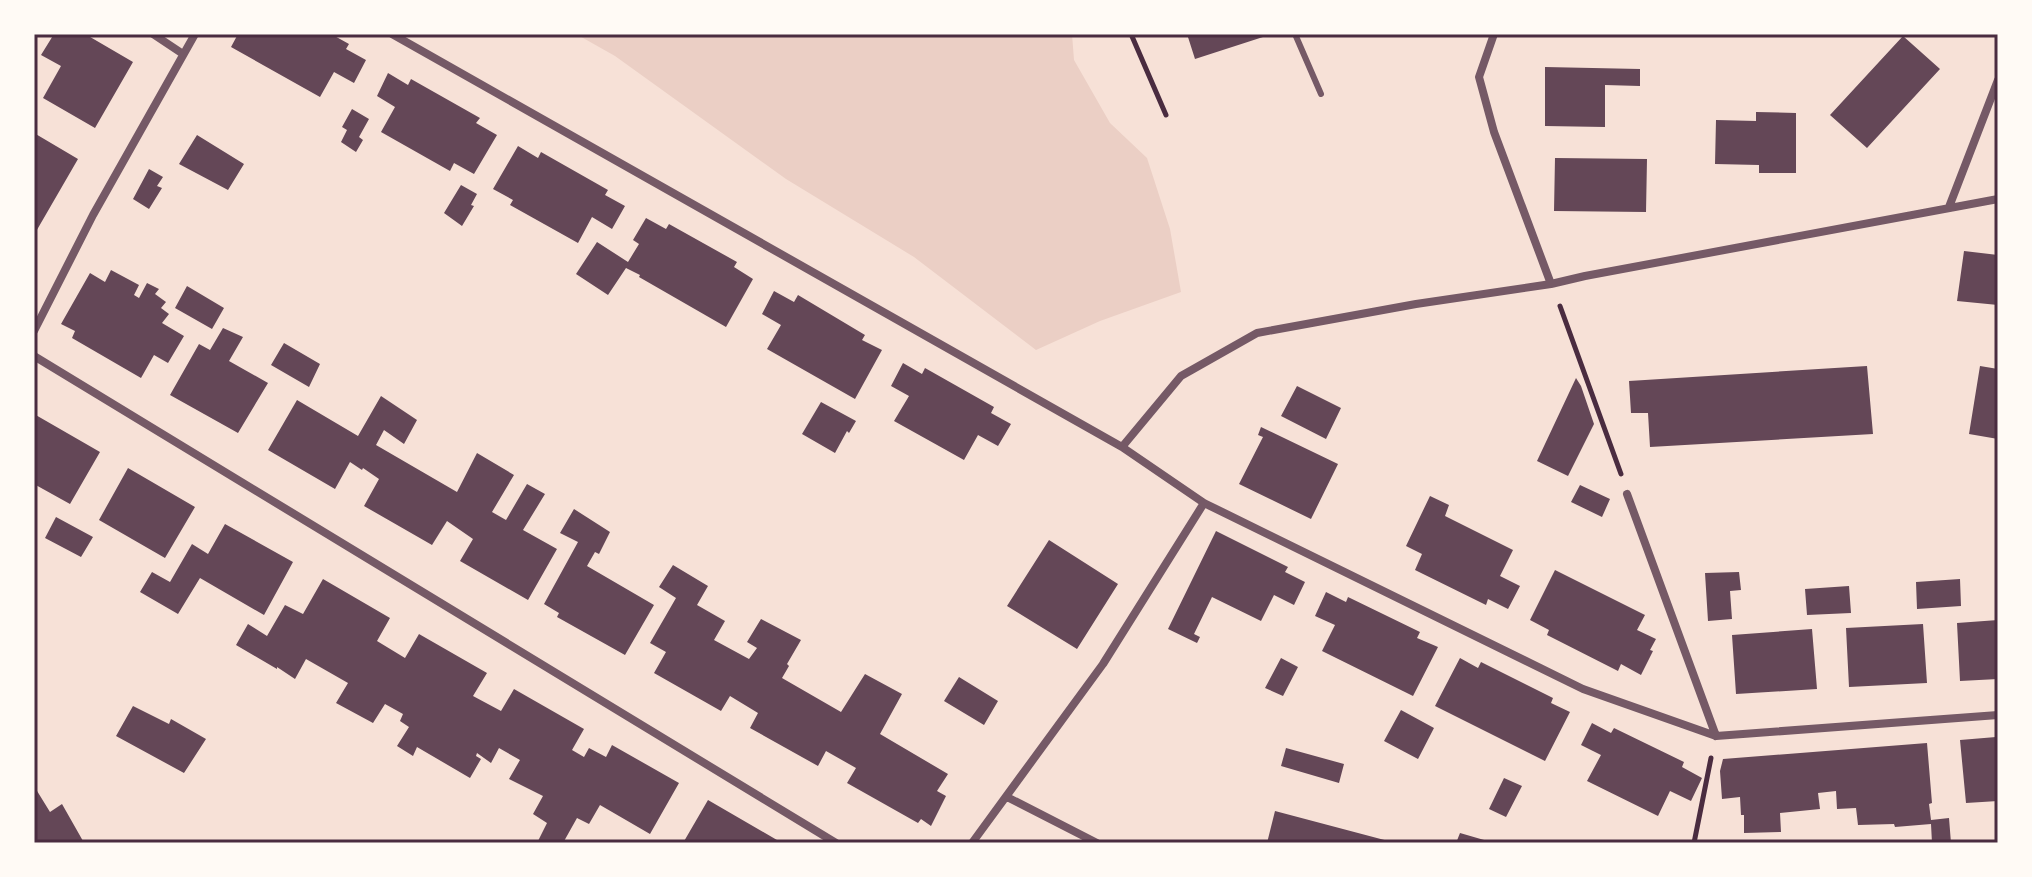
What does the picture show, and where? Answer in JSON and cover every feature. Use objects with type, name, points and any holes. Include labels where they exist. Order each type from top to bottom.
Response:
[{"type":"street","points":[[153,34],[183,54]]},
{"type":"street","points":[[34,331],[93,215],[195,34]]},
{"type":"street","points":[[392,34],[1122,447],[1204,503],[1583,689],[1716,736],[1998,715]]},
{"type":"street","points":[[1494,34],[1479,77],[1494,132],[1551,284]]},
{"type":"street","points":[[1949,207],[1998,80]]},
{"type":"street","points":[[1122,447],[1181,376],[1257,333],[1416,304],[1551,284],[1998,199]]},
{"type":"street","points":[[34,356],[836,843]]},
{"type":"street","points":[[1627,494],[1716,736]]},
{"type":"street","points":[[972,843],[1103,664],[1204,503]]},
{"type":"street","points":[[1007,797],[1097,843]]},
{"type":"lane","points":[[1295,34],[1321,94]]},
{"type":"path","points":[[1131,34],[1166,115]]},
{"type":"path","points":[[1551,284],[1627,494]]},
{"type":"path","points":[[1694,843],[1716,736]]},
{"type":"shaded area","points":[[576,34],[1072,34],[1074,60],[1110,123],[1147,158],[1170,229],[1181,292],[1100,321],[1036,350],[914,257],[786,179],[615,56]]},
{"type":"building","points":[[54,34],[85,34],[133,62],[95,128],[43,98],[61,66],[41,55]]},
{"type":"building","points":[[238,34],[331,34],[349,44],[346,49],[366,60],[354,83],[334,72],[320,97],[231,47]]},
{"type":"building","points":[[1187,34],[1262,34],[1263,37],[1195,59]]},
{"type":"building","points":[[1903,36],[1940,69],[1867,148],[1830,115]]},
{"type":"building","points":[[1545,67],[1640,69],[1640,86],[1605,85],[1605,127],[1545,126]]},
{"type":"building","points":[[388,73],[408,85],[411,79],[480,118],[476,123],[497,135],[474,174],[454,163],[450,171],[381,132],[395,107],[377,96]]},
{"type":"building","points":[[352,109],[369,119],[359,137],[363,140],[356,152],[341,142],[347,130],[342,127]]},
{"type":"building","points":[[1756,112],[1796,113],[1796,173],[1759,173],[1759,165],[1715,164],[1716,120],[1756,121]]},
{"type":"building","points":[[34,133],[78,159],[34,235]]},
{"type":"building","points":[[197,135],[244,164],[228,190],[179,164]]},
{"type":"building","points":[[518,146],[538,158],[541,152],[608,190],[605,195],[625,206],[612,229],[592,217],[578,243],[510,205],[513,200],[493,189]]},
{"type":"building","points":[[1555,158],[1647,159],[1646,212],[1554,211]]},
{"type":"building","points":[[149,169],[163,177],[157,186],[162,188],[149,209],[133,199]]},
{"type":"building","points":[[461,185],[477,194],[462,226],[444,213]]},
{"type":"building","points":[[646,218],[666,229],[669,224],[737,262],[734,267],[753,279],[726,327],[626,268],[608,295],[576,274],[597,242],[628,262],[639,244],[633,240]]},
{"type":"building","points":[[1964,251],[1998,255],[1998,305],[1957,301]]},
{"type":"building","points":[[111,270],[139,285],[134,295],[139,298],[147,283],[159,289],[155,294],[166,302],[161,308],[169,314],[162,323],[184,336],[168,363],[154,355],[141,378],[72,338],[75,331],[61,324],[90,273],[105,282]]},
{"type":"building","points":[[187,286],[224,308],[212,329],[175,308]]},
{"type":"building","points":[[774,291],[794,302],[798,295],[865,335],[862,340],[882,350],[855,399],[767,349],[781,325],[762,314]]},
{"type":"building","points":[[223,328],[243,337],[229,361],[268,383],[238,433],[170,395],[199,344],[210,350]]},
{"type":"building","points":[[284,343],[320,364],[309,387],[271,365]]},
{"type":"building","points":[[903,363],[922,374],[925,368],[994,407],[991,413],[1011,424],[998,446],[978,435],[964,460],[894,421],[909,396],[891,386]]},
{"type":"building","points":[[1867,366],[1873,434],[1650,447],[1648,413],[1631,413],[1629,381]]},
{"type":"building","points":[[1980,366],[1998,369],[1998,439],[1969,434]]},
{"type":"building","points":[[1576,378],[1594,424],[1568,476],[1537,461]]},
{"type":"building","points":[[1297,386],[1341,408],[1326,439],[1281,416]]},
{"type":"building","points":[[381,396],[417,420],[404,444],[384,430],[376,445],[457,492],[477,453],[514,475],[492,512],[506,520],[527,484],[545,494],[523,530],[557,549],[528,600],[460,561],[473,539],[447,521],[432,545],[364,506],[379,479],[363,468],[350,462],[335,489],[268,450],[297,400],[358,436]]},
{"type":"building","points":[[821,402],[856,421],[835,453],[802,434]]},
{"type":"building","points":[[34,414],[100,452],[70,504],[34,484]]},
{"type":"building","points":[[1261,427],[1338,464],[1311,519],[1239,484],[1263,437],[1258,435]]},
{"type":"building","points":[[128,468],[195,507],[165,558],[99,520]]},
{"type":"building","points":[[1580,485],[1610,499],[1602,517],[1571,502]]},
{"type":"building","points":[[1430,496],[1449,505],[1445,516],[1513,550],[1500,576],[1520,586],[1508,609],[1488,599],[1486,605],[1415,570],[1422,554],[1406,546]]},
{"type":"building","points":[[574,509],[610,532],[599,554],[595,552],[587,566],[654,605],[625,655],[557,617],[559,613],[544,604],[578,542],[560,533]]},
{"type":"building","points":[[56,517],[93,537],[81,557],[45,538]]},
{"type":"building","points":[[225,524],[293,562],[264,615],[200,578],[178,614],[140,592],[152,572],[170,582],[192,544],[208,554]]},
{"type":"building","points":[[1216,531],[1288,567],[1285,572],[1305,582],[1294,605],[1274,595],[1261,621],[1212,597],[1194,634],[1200,637],[1197,643],[1168,629]]},
{"type":"building","points":[[1049,540],[1118,584],[1077,649],[1007,606]]},
{"type":"building","points":[[673,565],[708,586],[697,605],[725,621],[714,640],[749,659],[757,648],[747,642],[761,619],[801,640],[782,678],[841,712],[865,674],[902,694],[880,734],[948,774],[937,791],[946,796],[931,826],[921,819],[918,823],[847,783],[856,768],[826,751],[818,766],[750,728],[758,713],[730,696],[721,711],[654,673],[666,652],[650,643],[676,598],[659,587]]},
{"type":"building","points":[[1555,570],[1645,615],[1637,630],[1656,639],[1641,675],[1621,664],[1618,671],[1547,635],[1549,630],[1530,620]]},
{"type":"building","points":[[1739,572],[1741,590],[1730,591],[1732,619],[1708,621],[1705,573]]},
{"type":"building","points":[[323,579],[390,618],[377,641],[405,658],[419,634],[487,673],[473,696],[501,711],[514,689],[584,729],[572,750],[584,757],[589,748],[606,757],[612,745],[679,783],[650,834],[600,805],[589,824],[577,818],[563,843],[537,843],[547,823],[533,814],[543,796],[509,779],[520,760],[499,748],[491,763],[477,753],[476,756],[481,759],[470,778],[417,747],[413,756],[397,746],[409,727],[400,721],[403,714],[385,704],[373,723],[336,703],[348,683],[306,659],[295,679],[236,645],[248,624],[267,636],[285,605],[303,614]]},
{"type":"building","points":[[1960,579],[1961,606],[1917,609],[1916,582]]},
{"type":"building","points":[[1849,586],[1851,613],[1807,615],[1805,589]]},
{"type":"building","points":[[1326,592],[1346,602],[1348,597],[1420,632],[1417,638],[1438,647],[1413,696],[1322,651],[1335,625],[1315,616]]},
{"type":"building","points":[[1998,620],[1998,679],[1960,681],[1957,623]]},
{"type":"building","points":[[1923,624],[1927,683],[1849,687],[1846,628]]},
{"type":"building","points":[[1812,629],[1817,689],[1736,694],[1732,635]]},
{"type":"building","points":[[1281,658],[1298,667],[1283,696],[1265,688]]},
{"type":"building","points":[[1460,658],[1478,668],[1481,662],[1553,698],[1551,703],[1570,712],[1545,761],[1435,706]]},
{"type":"building","points":[[959,677],[998,701],[984,725],[944,701]]},
{"type":"building","points":[[133,706],[169,724],[171,719],[206,739],[184,773],[116,736]]},
{"type":"building","points":[[1401,710],[1434,728],[1418,759],[1384,741]]},
{"type":"building","points":[[1592,723],[1611,733],[1614,728],[1684,762],[1682,767],[1702,778],[1691,801],[1670,791],[1658,816],[1587,781],[1601,755],[1581,745]]},
{"type":"building","points":[[1998,737],[1998,801],[1966,803],[1960,740]]},
{"type":"building","points":[[1927,743],[1931,820],[1949,818],[1951,843],[1932,843],[1931,824],[1895,827],[1894,824],[1858,825],[1856,808],[1837,809],[1836,791],[1818,793],[1820,809],[1780,813],[1781,832],[1744,833],[1740,797],[1722,799],[1720,771],[1723,759]]},
{"type":"building","points":[[1286,748],[1344,764],[1339,783],[1281,766]]},
{"type":"building","points":[[1504,778],[1522,786],[1506,817],[1489,809]]},
{"type":"building","points":[[34,786],[50,812],[62,804],[83,841],[34,843]]},
{"type":"building","points":[[708,800],[777,840],[775,843],[683,843]]},
{"type":"building","points":[[1275,811],[1392,842],[1392,843],[1267,843]]},
{"type":"building","points":[[1460,833],[1491,842],[1491,843],[1456,843]]}]
